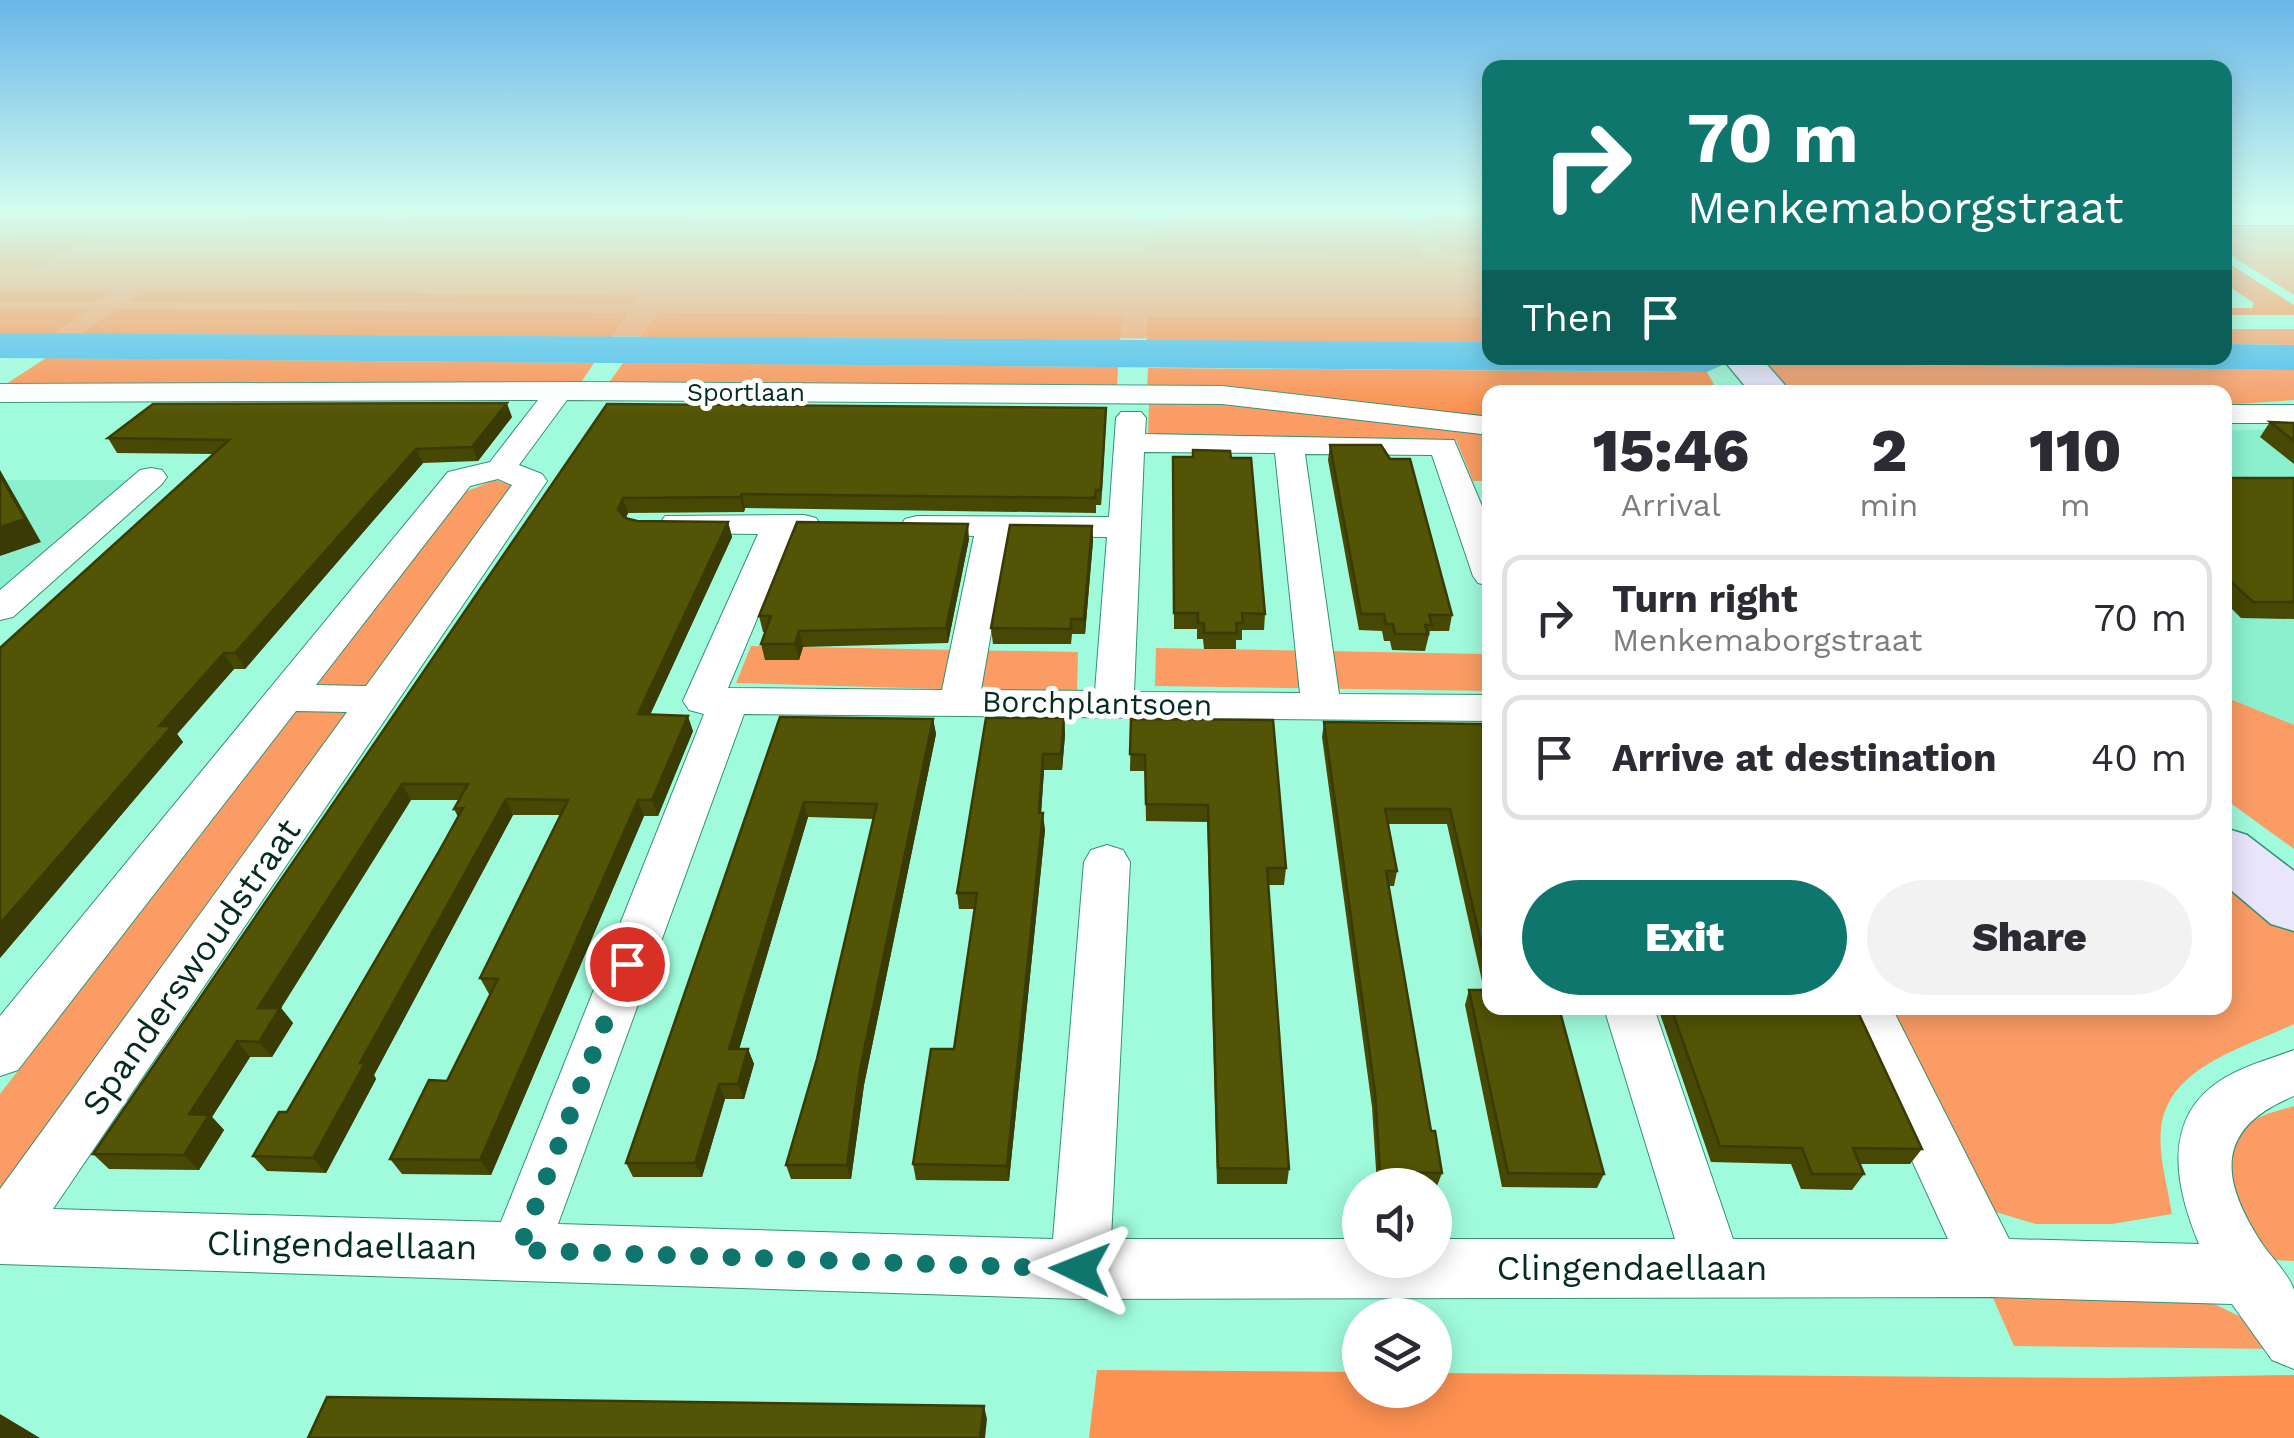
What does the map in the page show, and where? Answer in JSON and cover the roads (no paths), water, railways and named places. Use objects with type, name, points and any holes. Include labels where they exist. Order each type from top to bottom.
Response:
[{"type":"main road","points":[[2232,822],[2294,868]]},
{"type":"main road","points":[[2232,857],[2294,906]]},
{"type":"street","name":"Sportlaan","points":[[0,393],[558,391],[1222,396],[1482,425]]},
{"type":"street","points":[[0,1054],[459,479],[501,469],[558,391]]},
{"type":"street","points":[[1114,703],[1132,443],[1130,395]]},
{"type":"street","points":[[2232,414],[2294,414]]},
{"type":"street","points":[[1132,443],[1443,446],[1476,488],[1482,526]]},
{"type":"street","points":[[1290,444],[1321,706]]},
{"type":"street","name":"Spanderswoudstraat","points":[[0,1236],[531,481],[501,469]]},
{"type":"street","points":[[0,609],[151,477]]},
{"type":"street","points":[[643,522],[837,525]]},
{"type":"street","points":[[519,1250],[778,525]]},
{"type":"street","points":[[876,526],[1124,527]]},
{"type":"street","points":[[959,702],[993,526]]},
{"type":"street","points":[[284,698],[381,699]]},
{"type":"street","name":"Borchplantsoen","points":[[716,702],[1482,708]]},
{"type":"street","points":[[1080,1269],[1107,862]]},
{"type":"street","points":[[1631,1015],[1713,1267]]},
{"type":"street","points":[[1870,1015],[1992,1268]]},
{"type":"street","points":[[2294,1072],[2236,1098],[2218,1115],[2210,1132],[2205,1162],[2209,1194],[2244,1275],[2294,1338]]},
{"type":"street","name":"Clingendaellaan","points":[[0,1236],[1080,1269],[1992,1268],[2244,1275]]},
{"type":"water","points":[[0,333],[1482,342],[1482,365],[1723,365],[1707,372],[0,358]]},
{"type":"water","points":[[2232,344],[2294,345],[2294,370],[1889,365],[2232,365]]}]
